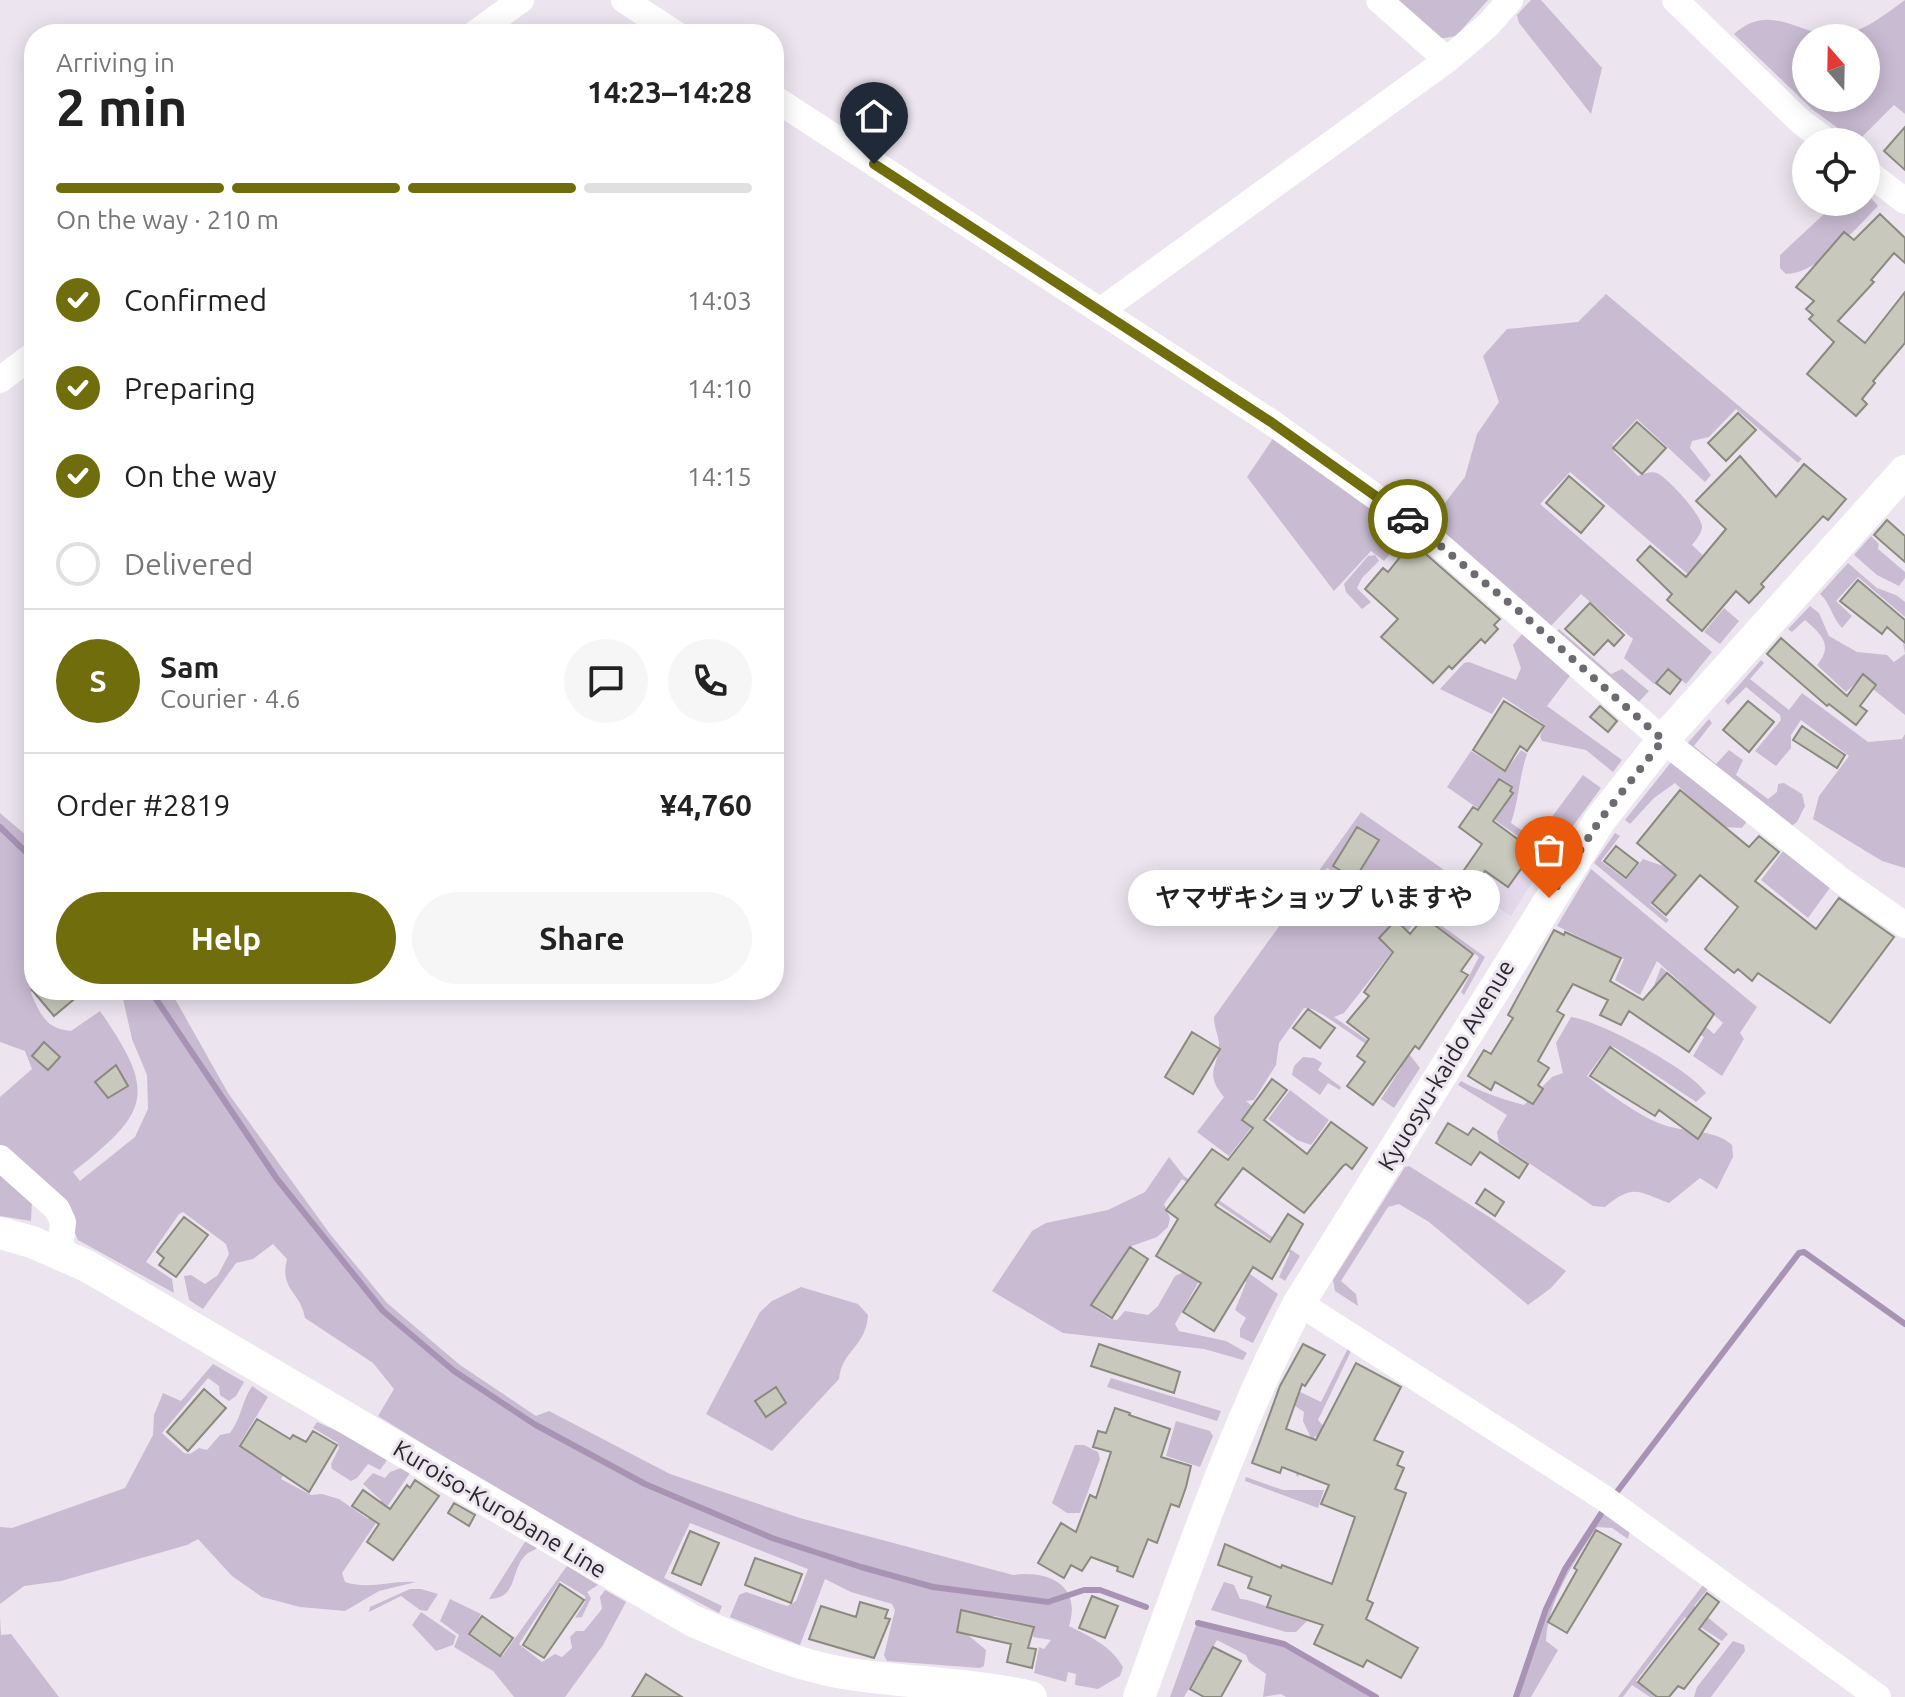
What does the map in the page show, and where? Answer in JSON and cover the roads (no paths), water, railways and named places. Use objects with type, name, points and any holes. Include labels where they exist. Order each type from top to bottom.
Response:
[{"type":"main road","name":"Kyuosyu-kaido Avenue","points":[[1139,1697],[1237,1432],[1299,1303],[1563,875],[1600,820],[1663,740],[1905,471]]},
{"type":"main road","name":"Kuroiso-Kurobane Line","points":[[0,1233],[60,1252],[693,1621],[777,1655],[838,1672],[896,1681],[985,1688],[1031,1697]]},
{"type":"street","points":[[488,24],[521,0]]},
{"type":"street","points":[[624,0],[661,24]]},
{"type":"street","points":[[1379,0],[1447,60]]},
{"type":"street","points":[[1100,311],[1447,60],[1488,25],[1510,0]]},
{"type":"street","points":[[1675,0],[1809,128]]},
{"type":"street","points":[[784,105],[1271,422],[1422,530],[1663,740],[1842,881],[1905,925]]},
{"type":"street","points":[[1880,182],[1905,201]]},
{"type":"street","points":[[0,380],[24,362]]},
{"type":"street","points":[[0,1158],[57,1209],[63,1222],[60,1252]]},
{"type":"street","points":[[1299,1303],[1604,1498],[1878,1697]]},
{"type":"waterway","points":[[0,827],[24,850]]},
{"type":"waterway","points":[[157,1000],[277,1179],[383,1311],[454,1371],[534,1424],[645,1484],[772,1538],[861,1567],[933,1587],[1048,1602],[1084,1590],[1100,1590],[1146,1607]]},
{"type":"waterway","points":[[1613,1497],[1799,1253],[1804,1252],[1905,1324]]},
{"type":"waterway","points":[[1516,1697],[1546,1609],[1565,1569],[1606,1506]]},
{"type":"waterway","points":[[1198,1623],[1284,1644],[1376,1697]]},
{"type":"place","name":"ヤマザキショップ いますや","points":[[1549,898]]}]
